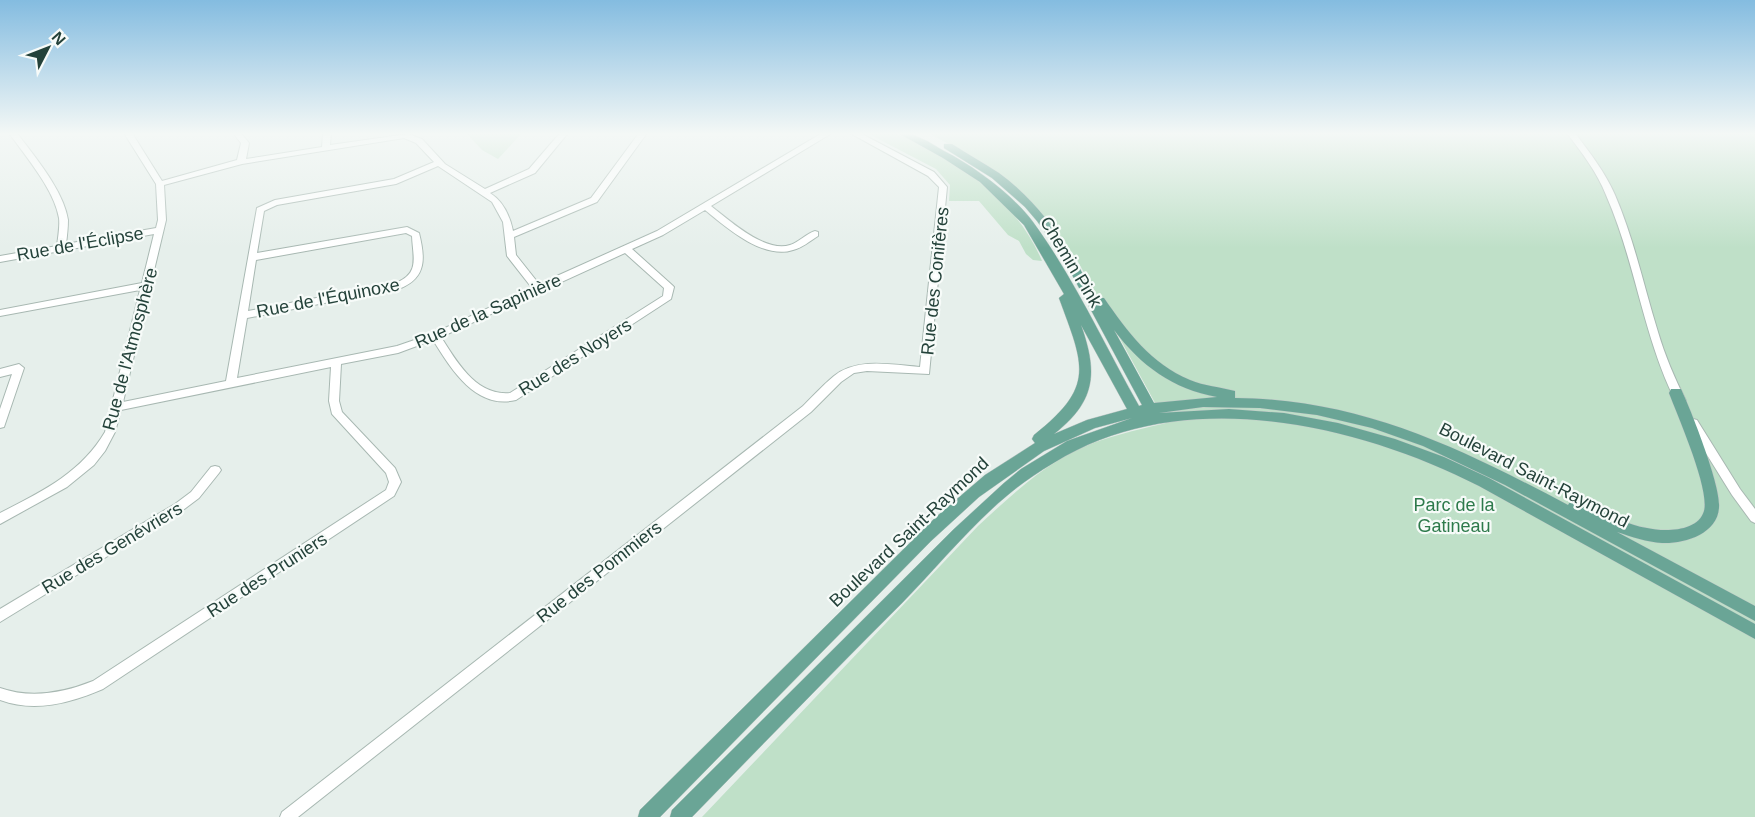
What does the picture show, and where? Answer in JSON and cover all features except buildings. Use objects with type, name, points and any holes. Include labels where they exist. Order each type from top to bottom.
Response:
[{"type":"main road","name":"Chemin Pink","points":[[970,171],[997,190],[1028,223],[1144,418]]},
{"type":"main road","name":"Chemin Pink","points":[[987,171],[1013,190],[1041,219],[1067,255],[1149,407],[1144,418]]},
{"type":"main road","points":[[1067,255],[1128,342],[1157,368],[1176,379],[1209,391],[1288,405]]},
{"type":"main road","points":[[989,480],[1058,425],[1074,408],[1085,384],[1086,358],[1053,262]]},
{"type":"main road","points":[[1452,452],[1626,529],[1666,537],[1686,533],[1703,526],[1711,513],[1712,505],[1710,492],[1676,393]]},
{"type":"main road","name":"Boulevard Saint-Raymond","points":[[1149,407],[1215,401],[1288,405],[1369,423],[1452,452],[1534,493],[1755,614]]},
{"type":"main road","name":"Boulevard Saint-Raymond","points":[[647,817],[783,680],[989,480],[1054,438],[1097,420],[1224,414],[1266,416],[1321,424],[1398,445],[1439,461],[1494,488],[1755,632]]},
{"type":"main road","name":"Boulevard Saint-Raymond","points":[[679,817],[999,496],[1027,472],[1053,456],[1144,418]]},
{"type":"street","points":[[39,171],[60,208],[64,227],[61,246]]},
{"type":"street","name":"Rue de l'Atmosphère","points":[[0,519],[66,483],[85,468],[105,442],[117,407],[160,231],[163,209],[160,184],[152,171]]},
{"type":"street","points":[[160,184],[207,171]]},
{"type":"street","points":[[231,383],[254,257],[258,214],[269,204],[396,182],[421,171]]},
{"type":"street","points":[[452,171],[496,200],[504,211],[514,260],[538,289]]},
{"type":"street","points":[[486,192],[532,171]]},
{"type":"street","points":[[509,236],[594,200],[615,171]]},
{"type":"street","name":"Rue de la Sapinière","points":[[117,407],[336,363],[398,349],[435,336],[660,233],[764,171]]},
{"type":"street","name":"Rue des Conifères","points":[[925,371],[943,187],[927,171]]},
{"type":"street","points":[[1599,171],[1608,186],[1657,343],[1676,393],[1719,466],[1755,518]]},
{"type":"street","points":[[706,206],[748,238],[762,244],[791,248],[815,234]]},
{"type":"street","name":"Rue de l'Équinoxe","points":[[244,315],[398,286],[412,280],[417,273],[416,236],[415,232],[407,230],[254,257]]},
{"type":"street","name":"Rue de l'Éclipse","points":[[0,259],[61,246],[160,231]]},
{"type":"street","name":"Rue des Noyers","points":[[435,336],[456,368],[483,393],[495,399],[512,397],[668,297],[669,287],[626,249]]},
{"type":"street","points":[[0,313],[148,285]]},
{"type":"street","name":"Rue des Pruniers","points":[[0,694],[26,700],[56,698],[72,695],[98,685],[390,494],[395,482],[391,471],[337,414],[334,401],[336,363]]},
{"type":"street","name":"Rue des Pommiers","points":[[287,817],[807,409],[843,374],[867,367],[925,371]]},
{"type":"street","points":[[0,373],[19,368],[0,424]]},
{"type":"street","name":"Rue des Genévriers","points":[[0,616],[179,507],[195,495],[215,470]]},
{"type":"green space","points":[[938,171],[964,171],[994,194],[1021,224],[1042,261],[1033,260],[1026,254],[1019,241],[1008,235],[979,201],[949,201],[950,185]]},
{"type":"green space","name":"Parc de la Gatineau","points":[[991,171],[1755,171],[1755,817],[702,817],[978,526],[1016,492],[1046,468],[1082,447],[1110,437],[1166,423],[1076,258],[1040,211],[1021,192]]}]
